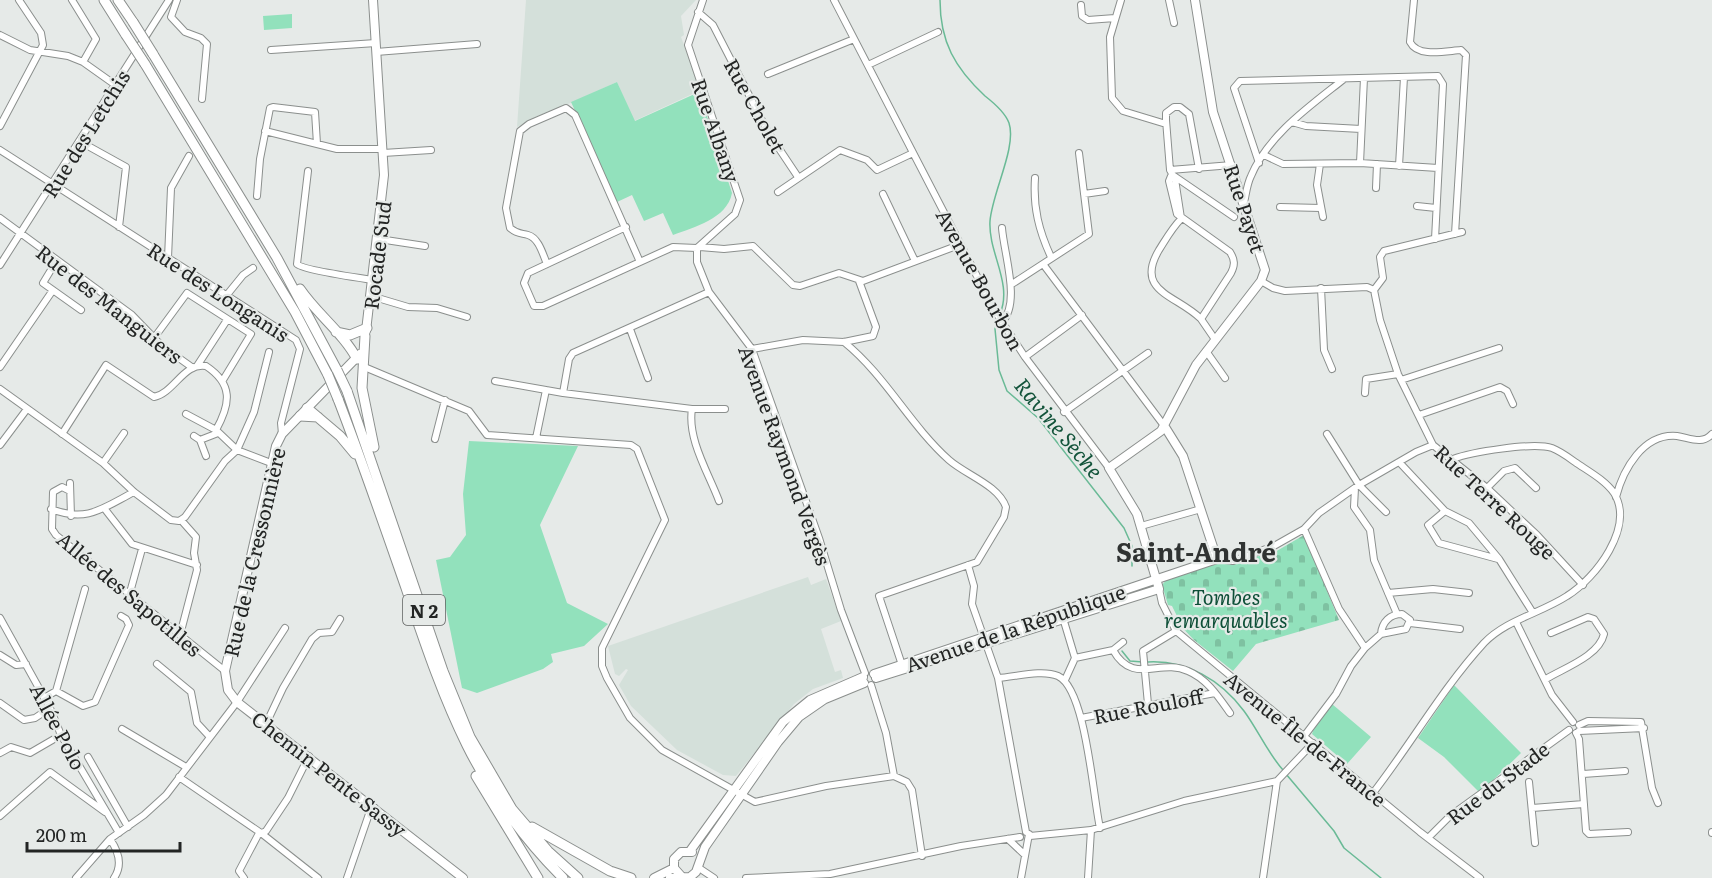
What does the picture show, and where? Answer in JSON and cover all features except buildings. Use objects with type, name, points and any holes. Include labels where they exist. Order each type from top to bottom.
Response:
[{"type":"highway","name":"N 2","points":[[104,0],[332,372],[347,391],[456,705],[493,780],[520,819],[571,876]]},
{"type":"highway","name":"N 2","points":[[118,0],[237,189],[316,328],[332,372],[338,399],[435,674],[462,741],[486,783],[520,832],[571,876]]},
{"type":"highway","points":[[237,189],[306,297],[357,359]]},
{"type":"highway","points":[[336,332],[350,335],[366,332],[363,368],[364,407],[391,514]]},
{"type":"highway","points":[[307,408],[340,436],[362,465]]},
{"type":"highway","points":[[300,416],[318,417]]},
{"type":"highway","points":[[435,674],[457,741],[495,810],[538,878]]},
{"type":"highway","points":[[520,819],[570,850],[610,871],[631,878]]},
{"type":"main road","name":"Rocade Sud","points":[[357,359],[366,332],[384,191],[373,0]]},
{"type":"main road","name":"Rue Payet","points":[[1109,468],[1165,427],[1214,338],[1261,281],[1265,270],[1263,258],[1213,112],[1195,0]]},
{"type":"main road","name":"Rue de la Cressonnière","points":[[237,702],[228,690],[225,671],[271,463],[282,434],[357,359]]},
{"type":"main road","points":[[1165,427],[1184,456],[1217,559]]},
{"type":"main road","name":"Avenue Bourbon","points":[[1109,468],[1129,498],[1141,526],[1156,579]]},
{"type":"main road","name":"Avenue de la République","points":[[869,678],[1217,559]]},
{"type":"main road","name":"Avenue Île-de-France","points":[[1156,579],[1159,589]]},
{"type":"main road","name":"Avenue de la République","points":[[690,851],[799,717],[825,699],[902,665],[1159,589]]},
{"type":"main road","name":"Chemin Pente Sassy","points":[[237,702],[309,756],[462,878]]},
{"type":"main road","name":"Avenue de la République","points":[[699,865],[705,847],[738,791]]},
{"type":"main road","points":[[670,878],[695,877],[699,865],[697,856],[690,851],[676,856],[674,868]]},
{"type":"main road","points":[[674,868],[682,877]]},
{"type":"main road","points":[[654,878],[674,868]]},
{"type":"street","points":[[0,126],[39,52],[43,39],[19,0]]},
{"type":"street","points":[[72,0],[96,39],[83,62]]},
{"type":"street","name":"Rue des Letchis","points":[[0,265],[55,183],[114,84],[169,0]]},
{"type":"street","points":[[177,0],[171,14],[176,24],[185,32],[201,38],[207,44],[202,99]]},
{"type":"street","name":"Rue Albany","points":[[698,248],[735,214],[740,200],[688,45],[703,0]]},
{"type":"street","name":"Avenue Bourbon","points":[[834,0],[959,245],[1001,321],[1024,357],[1109,468]]},
{"type":"street","points":[[1121,0],[1110,38],[1113,102],[1123,111],[1166,124]]},
{"type":"street","points":[[1169,0],[1174,23]]},
{"type":"street","points":[[1414,0],[1410,42],[1412,47],[1422,52],[1461,50],[1466,55],[1455,234]]},
{"type":"street","points":[[1081,5],[1082,16],[1088,20],[1115,18]]},
{"type":"street","name":"Rue Cholet","points":[[699,12],[713,25],[768,132],[798,177]]},
{"type":"street","points":[[868,65],[938,32]]},
{"type":"street","points":[[1,38],[30,50],[68,56],[83,62],[114,84]]},
{"type":"street","points":[[768,74],[854,39]]},
{"type":"street","points":[[271,50],[477,44]]},
{"type":"street","points":[[1258,163],[1234,88],[1240,81],[1438,76],[1442,79],[1435,239]]},
{"type":"street","points":[[1399,166],[1404,77]]},
{"type":"street","points":[[1359,163],[1364,78]]},
{"type":"street","points":[[1244,203],[1251,177],[1264,155],[1292,122],[1344,79]]},
{"type":"street","points":[[257,196],[268,111],[273,106],[315,112],[317,144]]},
{"type":"street","points":[[1198,169],[1187,112],[1180,106],[1174,107],[1166,113],[1166,124],[1171,173],[1177,190],[1181,219],[1152,262],[1150,276],[1158,288],[1201,319],[1214,338]]},
{"type":"street","points":[[547,264],[536,240],[529,235],[519,235],[510,228],[506,221],[506,208],[520,131],[529,124],[566,108],[572,111],[640,262]]},
{"type":"street","points":[[1292,122],[1306,126],[1361,129]]},
{"type":"street","points":[[265,131],[337,149],[431,150]]},
{"type":"street","points":[[79,141],[126,167],[119,227]]},
{"type":"street","name":"Rue des Longanis","points":[[0,150],[55,183],[299,344],[281,423],[282,434]]},
{"type":"street","points":[[778,192],[840,150],[867,160],[877,170],[913,153]]},
{"type":"street","points":[[1012,284],[1089,234],[1079,153]]},
{"type":"street","points":[[1264,155],[1283,164],[1359,163],[1438,168]]},
{"type":"street","points":[[168,258],[171,188],[189,156]]},
{"type":"street","points":[[1320,164],[1317,185],[1323,218]]},
{"type":"street","points":[[1376,189],[1377,164]]},
{"type":"street","points":[[1171,173],[1232,165]]},
{"type":"street","points":[[308,171],[297,264],[305,269],[373,280]]},
{"type":"street","points":[[1171,173],[1234,217]]},
{"type":"street","points":[[1171,173],[1169,181],[1177,214],[1230,252],[1234,258],[1230,273],[1201,319]]},
{"type":"street","points":[[1035,178],[1034,202],[1039,230],[1051,257]]},
{"type":"street","points":[[1177,190],[1185,184]]},
{"type":"street","points":[[1084,194],[1105,191]]},
{"type":"street","points":[[883,194],[915,261]]},
{"type":"street","points":[[1417,206],[1436,208]]},
{"type":"street","points":[[1280,207],[1321,208]]},
{"type":"street","name":"Rue des Manguiers","points":[[0,218],[132,315],[154,338],[195,367],[206,366],[223,380]]},
{"type":"street","points":[[626,228],[528,273],[524,279],[527,294],[536,307],[543,306],[675,246],[714,249],[753,246],[796,286],[839,273],[859,281],[959,245]]},
{"type":"street","points":[[1001,321],[1009,312],[1012,284],[1002,228]]},
{"type":"street","points":[[1261,281],[1278,290],[1367,287],[1374,290],[1383,278],[1380,257],[1384,251],[1462,232]]},
{"type":"street","points":[[379,239],[425,246]]},
{"type":"street","points":[[708,240],[714,249]]},
{"type":"street","name":"Avenue Raymond Vergès","points":[[698,248],[697,262],[709,292],[752,349],[819,538],[840,610],[869,678],[886,733],[894,776]]},
{"type":"street","points":[[57,260],[43,282],[81,310]]},
{"type":"street","points":[[1043,264],[1165,427]]},
{"type":"street","points":[[226,296],[243,275],[253,268]]},
{"type":"street","points":[[752,349],[819,339],[844,342],[873,336],[877,330],[859,281]]},
{"type":"street","points":[[1321,288],[1324,350],[1332,369]]},
{"type":"street","points":[[0,367],[53,290]]},
{"type":"street","name":"Rue Terre Rouge","points":[[1374,290],[1399,377],[1433,445],[1487,488],[1537,535],[1583,585]]},
{"type":"street","points":[[563,393],[570,356],[709,292]]},
{"type":"street","points":[[154,338],[186,293],[227,321],[251,334],[223,380],[228,392],[217,432]]},
{"type":"street","points":[[371,296],[408,307],[437,308],[467,317]]},
{"type":"street","points":[[1024,357],[1082,315]]},
{"type":"street","points":[[62,434],[105,367],[154,397],[164,393],[195,367],[227,321]]},
{"type":"street","points":[[630,330],[648,378]]},
{"type":"street","points":[[853,340],[860,354]]},
{"type":"street","points":[[844,342],[860,354],[895,394],[927,438],[950,461],[994,491],[1006,504],[1004,517],[977,562],[879,596],[902,665]]},
{"type":"street","points":[[1365,393],[1366,379],[1399,377],[1499,348]]},
{"type":"street","points":[[1206,351],[1225,378]]},
{"type":"street","points":[[181,520],[225,461],[237,450],[254,412],[269,352]]},
{"type":"street","points":[[1065,412],[1148,353]]},
{"type":"street","points":[[357,359],[363,368],[445,400],[474,415],[487,435],[631,445],[641,454],[665,520],[602,648],[602,666],[630,718],[662,750],[755,802],[826,786],[894,776],[907,782],[912,790],[922,856]]},
{"type":"street","points":[[495,381],[563,393],[692,409],[725,409]]},
{"type":"street","points":[[1419,415],[1500,387],[1507,391],[1513,404]]},
{"type":"street","points":[[0,388],[103,463],[134,492],[171,520],[181,520],[196,537],[194,553],[197,565],[180,635]]},
{"type":"street","points":[[536,438],[546,390]]},
{"type":"street","points":[[435,439],[445,400]]},
{"type":"street","points":[[0,445],[27,409]]},
{"type":"street","points":[[692,409],[691,421],[695,441],[719,501]]},
{"type":"street","points":[[186,414],[217,432],[237,450],[271,463]]},
{"type":"street","points":[[206,456],[197,438],[217,432]]},
{"type":"street","points":[[103,463],[124,433]]},
{"type":"street","points":[[1327,434],[1357,487],[1386,512]]},
{"type":"street","points":[[1616,497],[1628,466],[1639,452],[1664,437],[1700,440],[1712,434]]},
{"type":"street","points":[[1217,559],[1233,561],[1249,556],[1304,529],[1319,513],[1357,487],[1416,452],[1433,445]]},
{"type":"street","points":[[1373,793],[1486,641],[1583,585],[1610,547],[1618,526],[1620,509],[1616,497],[1602,480],[1553,448],[1532,447],[1452,459]]},
{"type":"street","points":[[1400,463],[1445,512],[1470,523],[1499,559],[1533,613]]},
{"type":"street","points":[[1487,488],[1504,471],[1515,468],[1536,488]]},
{"type":"street","name":"Allée des Sapotilles","points":[[71,516],[70,487],[57,489],[51,499],[52,528],[56,535],[225,671]]},
{"type":"street","points":[[1357,487],[1354,507],[1370,530],[1372,555],[1397,614]]},
{"type":"street","points":[[51,509],[71,516],[90,514],[134,492]]},
{"type":"street","points":[[104,508],[124,536],[142,549],[197,565]]},
{"type":"street","points":[[1141,526],[1201,509]]},
{"type":"street","points":[[1445,512],[1428,525],[1439,543],[1499,559]]},
{"type":"street","points":[[1304,529],[1338,609],[1359,635],[1365,648]]},
{"type":"street","points":[[129,596],[142,549]]},
{"type":"street","points":[[968,565],[974,586],[972,604],[1001,680],[1016,767],[1025,837],[1021,878]]},
{"type":"street","points":[[1388,593],[1433,588],[1469,593]]},
{"type":"street","points":[[44,698],[56,691],[85,589]]},
{"type":"street","name":"Avenue Île-de-France","points":[[1159,589],[1162,603],[1176,631],[1480,878]]},
{"type":"street","points":[[1381,634],[1384,623],[1397,614],[1408,617],[1410,623]]},
{"type":"street","points":[[56,691],[83,706],[95,702],[129,625],[121,616]]},
{"type":"street","points":[[1546,679],[1590,652],[1602,641],[1604,634],[1594,619],[1588,616],[1551,633]]},
{"type":"street","name":"Allée Polo","points":[[0,618],[50,708],[61,735],[118,833]]},
{"type":"street","points":[[1063,618],[1075,658],[1065,680]]},
{"type":"street","points":[[266,724],[283,688],[312,639],[319,633],[332,632],[340,619]]},
{"type":"street","points":[[1516,622],[1552,695],[1575,728],[1644,728],[1652,788],[1658,803]]},
{"type":"street","points":[[1305,735],[1336,694],[1351,666],[1365,648],[1381,634],[1406,628],[1410,623]]},
{"type":"street","points":[[1410,623],[1460,629]]},
{"type":"street","name":"Chemin Pente Sassy","points":[[237,702],[285,628]]},
{"type":"street","points":[[1148,704],[1143,655],[1176,631]]},
{"type":"street","points":[[1075,658],[1113,650],[1123,642]]},
{"type":"street","points":[[1113,650],[1124,664],[1143,670],[1168,667],[1186,669],[1204,680],[1230,713]]},
{"type":"street","points":[[0,655],[16,665],[26,664]]},
{"type":"street","points":[[157,664],[191,692],[197,723],[209,736]]},
{"type":"street","points":[[1001,680],[1054,674],[1065,680],[1072,690],[1081,718],[1100,828]]},
{"type":"street","name":"Rue Rouloff","points":[[1081,718],[1215,693]]},
{"type":"street","points":[[76,878],[110,839],[155,806],[237,702]]},
{"type":"street","points":[[0,703],[24,720],[35,718],[50,708]]},
{"type":"street","name":"Rue du Stade","points":[[1428,838],[1450,816],[1575,728],[1579,739],[1588,833],[1628,832]]},
{"type":"street","points":[[122,729],[186,767]]},
{"type":"street","points":[[0,753],[11,747],[26,753],[35,752],[61,735]]},
{"type":"street","points":[[746,878],[830,876],[1007,839],[1092,830],[1184,801],[1280,779],[1313,743]]},
{"type":"street","points":[[244,878],[239,871],[261,833],[275,819],[309,756]]},
{"type":"street","points":[[88,757],[128,827]]},
{"type":"street","points":[[1583,774],[1625,771]]},
{"type":"street","points":[[0,816],[50,772],[108,814]]},
{"type":"street","points":[[179,777],[261,833],[318,878]]},
{"type":"street","points":[[1263,878],[1280,779]]},
{"type":"street","name":"Rue du Stade","points":[[1529,782],[1535,843]]},
{"type":"street","points":[[1532,808],[1584,804]]},
{"type":"street","points":[[347,878],[370,811],[375,808]]},
{"type":"street","points":[[1088,878],[1092,830]]},
{"type":"street","points":[[110,839],[120,860],[119,872],[114,878]]},
{"type":"street","points":[[1007,839],[1025,855]]},
{"type":"street","points":[[699,865],[714,878]]},
{"type":"shaded area","points":[[526,0],[696,0],[681,16],[684,35],[681,37],[701,90],[634,121],[617,82],[517,127]]},
{"type":"shaded area","points":[[808,577],[811,585],[826,579],[841,621],[821,629],[835,672],[841,670],[843,678],[813,689],[794,704],[736,776],[723,775],[677,750],[631,706],[619,685],[628,670],[626,669],[619,676],[615,674],[608,646]]},
{"type":"green space","points":[[292,14],[292,28],[264,30],[263,16]]},
{"type":"green space","points":[[617,82],[635,121],[699,92],[732,193],[729,202],[717,216],[673,235],[663,213],[644,221],[632,195],[617,202],[571,102]]},
{"type":"green space","points":[[469,441],[578,446],[540,525],[567,603],[608,624],[584,646],[551,654],[553,662],[543,669],[477,693],[462,688],[436,560],[450,557],[466,535],[463,494]]},
{"type":"green space","name":"Tombes remarquables","points":[[1304,535],[1339,620],[1256,644],[1233,671],[1194,640],[1175,620],[1177,616],[1172,606],[1168,605],[1162,585],[1167,579],[1219,563],[1232,563],[1275,552]]},
{"type":"green space","points":[[1454,685],[1521,753],[1480,793],[1444,757],[1418,738]]},
{"type":"green space","points":[[1332,704],[1371,737],[1347,764],[1312,734],[1315,725]]},
{"type":"waterway","name":"Ravine Sèche","points":[[940,0],[943,29],[951,53],[974,86],[1005,115],[1011,133],[990,221],[990,233],[1004,291],[1000,314]]},
{"type":"waterway","name":"Ravine Sèche","points":[[998,319],[995,329],[999,370],[1007,391],[1038,418],[1124,528],[1132,546],[1132,566]]},
{"type":"waterway","name":"Ravine Sèche","points":[[1122,651],[1130,661],[1143,662]]},
{"type":"waterway","name":"Ravine Sèche","points":[[1148,662],[1176,664],[1214,681],[1244,711],[1283,770]]},
{"type":"waterway","name":"Ravine Sèche","points":[[1286,774],[1334,831],[1344,848],[1381,878]]},
{"type":"district","name":"Saint-André","points":[[1196,550]]}]
